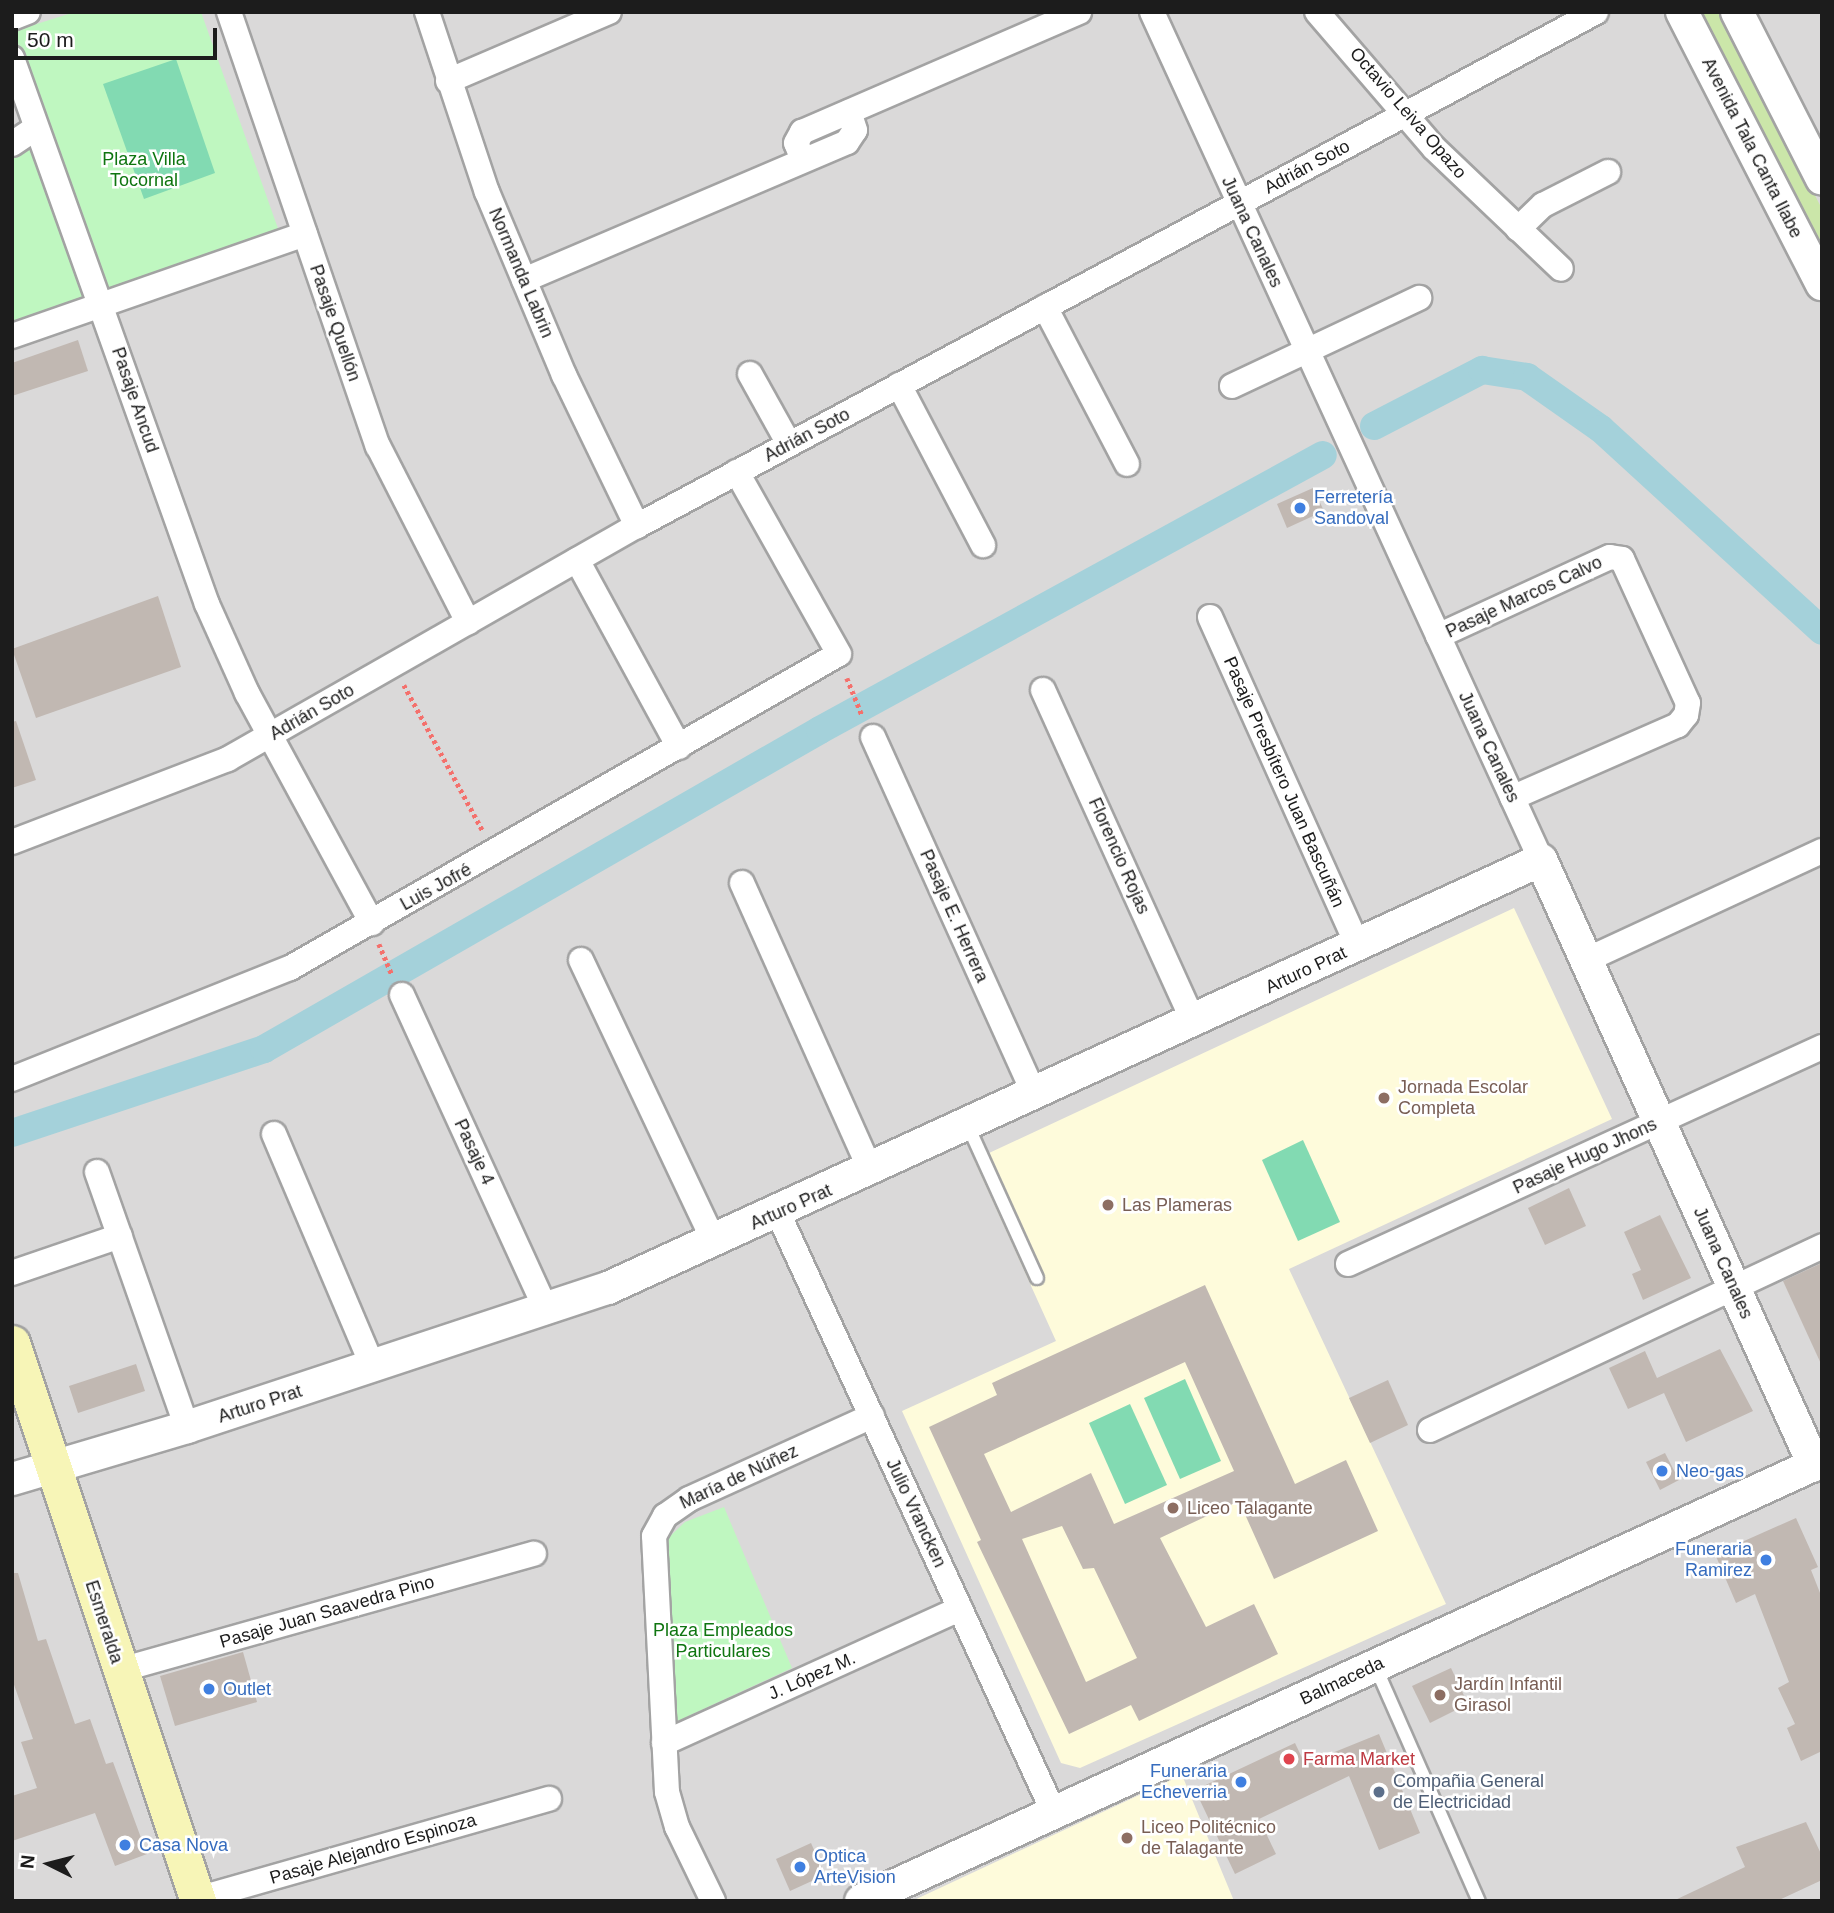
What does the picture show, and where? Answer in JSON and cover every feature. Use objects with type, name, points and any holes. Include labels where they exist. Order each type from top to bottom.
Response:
[{"type":"main road","name":"Esmeralda","points":[[12,1343],[198,1900]]},
{"type":"street","points":[[12,18],[28,12]]},
{"type":"street","name":"Pasaje Quellón","points":[[229,12],[378,446],[468,622]]},
{"type":"street","name":"Normanda Labrin","points":[[427,12],[448,81],[524,280],[637,526]]},
{"type":"street","points":[[448,81],[609,12]]},
{"type":"street","points":[[524,280],[803,160],[799,135],[1079,12]]},
{"type":"street","name":"Juana Canales","points":[[1152,12],[1819,1470]]},
{"type":"street","name":"Octavio Leiva Opazo","points":[[1317,12],[1406,114],[1561,270]]},
{"type":"street","name":"Adrián Soto","points":[[12,842],[170,784],[270,736],[637,526],[1596,12]]},
{"type":"street","name":"Avenida Tala Canta Ilabe","points":[[1682,12],[1822,284]]},
{"type":"street","points":[[1737,12],[1822,179]]},
{"type":"street","name":"Pasaje Ancud","points":[[12,58],[207,604],[270,736],[372,923]]},
{"type":"street","points":[[12,144],[36,128]]},
{"type":"street","points":[[1518,229],[1543,205],[1608,172]]},
{"type":"street","points":[[12,335],[305,234]]},
{"type":"street","points":[[1232,386],[1419,298]]},
{"type":"street","points":[[1045,307],[1127,464]]},
{"type":"street","points":[[750,374],[789,444]]},
{"type":"street","points":[[899,385],[983,545]]},
{"type":"street","name":"Luis Jofré","points":[[12,1079],[223,999],[372,923],[839,654],[737,472]]},
{"type":"street","name":"Pasaje Marcos Calvo","points":[[1438,636],[1610,557],[1622,559],[1688,703],[1686,715],[1678,725],[1512,798]]},
{"type":"street","points":[[577,560],[679,747]]},
{"type":"street","name":"Pasaje Presbítero Juan Bascuñán","points":[[1210,617],[1358,946]]},
{"type":"street","name":"Florencio Rojas","points":[[1043,690],[1194,1023]]},
{"type":"street","name":"Pasaje E. Herrera","points":[[868,728],[1035,1095]]},
{"type":"street","points":[[1586,960],[1822,850]]},
{"type":"street","name":"Arturo Prat","points":[[12,1479],[187,1427],[546,1309],[715,1241],[1194,1023],[1541,860]]},
{"type":"street","points":[[742,883],[871,1171]]},
{"type":"street","points":[[581,960],[715,1241]]},
{"type":"street","name":"Pasaje 4","points":[[399,988],[546,1309]]},
{"type":"street","name":"Pasaje Hugo Jhons","points":[[1348,1264],[1822,1047]]},
{"type":"street","points":[[274,1134],[373,1367]]},
{"type":"street","points":[[97,1172],[187,1427]]},
{"type":"street","name":"Julio Vrancken","points":[[778,1213],[1054,1813]]},
{"type":"street","points":[[12,1273],[120,1236]]},
{"type":"street","points":[[1430,1430],[1822,1246]]},
{"type":"street","name":"María de Núñez","points":[[713,1901],[677,1827],[667,1792],[652,1557],[658,1527],[689,1499],[872,1416]]},
{"type":"street","name":"Balmaceda","points":[[861,1901],[1375,1666],[1819,1470]]},
{"type":"street","name":"Pasaje Juan Saavedra Pino","points":[[120,1670],[534,1554]]},
{"type":"street","name":"J. López M.","points":[[664,1743],[960,1609]]},
{"type":"street","name":"Pasaje Alejandro Espinoza","points":[[198,1900],[549,1798]]},
{"type":"lane","points":[[968,1126],[1037,1278]]},
{"type":"lane","points":[[1375,1666],[1479,1901]]},
{"type":"path","points":[[394,666],[495,854]]},
{"type":"path","points":[[852,693],[868,728]]},
{"type":"path","points":[[384,956],[399,988]]},
{"type":"shaded area","points":[[12,12],[1822,12],[1822,1901],[12,1901]]},
{"type":"shaded area","points":[[1514,908],[1612,1119],[1289,1269],[1446,1604],[1080,1768],[1061,1763],[902,1411],[1056,1341],[974,1160]]},
{"type":"shaded area","name":"Liceo Politécnico de Talagante","points":[[1182,1775],[1234,1901],[912,1901]]},
{"type":"green space","name":"Plaza Villa Tocornal","points":[[75,12],[201,12],[281,237],[12,323],[12,150],[46,126],[14,31]]},
{"type":"green space","points":[[1701,12],[1720,12],[1822,209],[1822,251]]},
{"type":"green space","points":[[176,59],[215,173],[144,199],[103,84]]},
{"type":"green space","points":[[1303,1140],[1340,1222],[1298,1241],[1262,1160]]},
{"type":"green space","points":[[1185,1379],[1221,1461],[1180,1479],[1144,1398]]},
{"type":"green space","points":[[1130,1404],[1167,1485],[1125,1504],[1089,1423]]},
{"type":"green space","name":"Plaza Empleados Particulares","points":[[724,1507],[792,1668],[671,1724],[666,1540],[685,1522]]},
{"type":"building","points":[[78,340],[88,371],[12,396],[12,363]]},
{"type":"building","name":"Ferretería Sandoval","points":[[1313,488],[1324,511],[1287,528],[1277,504]]},
{"type":"building","points":[[158,596],[181,667],[36,718],[12,649]]},
{"type":"building","points":[[16,721],[36,780],[12,788],[12,722]]},
{"type":"building","points":[[1569,1188],[1586,1226],[1545,1245],[1528,1208]]},
{"type":"building","points":[[1660,1215],[1691,1278],[1643,1300],[1632,1274],[1641,1270],[1624,1232]]},
{"type":"building","points":[[1822,1263],[1822,1366],[1783,1281]]},
{"type":"building","points":[[1205,1285],[1295,1484],[1346,1460],[1378,1531],[1274,1579],[1239,1501],[1160,1538],[1206,1627],[1254,1604],[1278,1654],[1139,1721],[1131,1705],[1069,1734],[977,1542],[981,1540],[929,1427],[997,1395],[992,1383]],"holes":[[[1185,1362],[1234,1471],[1114,1524],[1091,1473],[1011,1512],[984,1454]],[[1062,1526],[1083,1569],[1094,1568],[1137,1658],[1086,1682],[1022,1539]]]},
{"type":"building","points":[[1720,1349],[1753,1411],[1686,1442],[1664,1393],[1628,1409],[1609,1368],[1645,1351],[1657,1378]]},
{"type":"building","points":[[136,1364],[145,1391],[78,1413],[69,1386]]},
{"type":"building","points":[[1388,1380],[1408,1425],[1370,1443],[1349,1398]]},
{"type":"building","name":"Neo-gas","points":[[1665,1453],[1679,1480],[1660,1490],[1646,1462]]},
{"type":"building","points":[[1796,1518],[1818,1567],[1811,1570],[1822,1598],[1822,1751],[1801,1761],[1787,1728],[1795,1724],[1778,1688],[1789,1682],[1755,1594],[1736,1603],[1715,1554]]},
{"type":"building","points":[[12,1573],[18,1573],[38,1641],[46,1639],[75,1724],[90,1719],[106,1764],[113,1762],[147,1854],[115,1866],[95,1813],[12,1841],[12,1796],[37,1788],[21,1742],[33,1739],[12,1679]]},
{"type":"building","name":"Outlet","points":[[243,1652],[257,1702],[175,1726],[160,1676]]},
{"type":"building","name":"Jardín Infantil Girasol","points":[[1451,1668],[1468,1704],[1430,1723],[1412,1686]]},
{"type":"building","points":[[1379,1734],[1420,1833],[1379,1850],[1349,1776],[1259,1819],[1276,1854],[1235,1874],[1195,1790],[1295,1743],[1305,1764]]},
{"type":"building","points":[[1806,1822],[1822,1856],[1822,1880],[1777,1901],[1673,1901],[1745,1867],[1736,1847]]},
{"type":"building","name":"Optica ArteVision","points":[[811,1843],[825,1875],[790,1891],[776,1859]]},
{"type":"waterway","points":[[1374,426],[1482,370],[1527,377],[1601,429],[1822,631]]},
{"type":"waterway","points":[[12,1133],[264,1049],[820,730],[1323,455]]},
{"type":"place","name":"Ferretería Sandoval","points":[[1300,508]]},
{"type":"place","name":"Jornada Escolar Completa","points":[[1384,1098]]},
{"type":"place","name":"Las Plameras","points":[[1108,1205]]},
{"type":"place","name":"Neo-gas","points":[[1662,1471]]},
{"type":"place","name":"Liceo Talagante","points":[[1173,1508]]},
{"type":"place","name":"Funeraria Ramirez","points":[[1766,1560]]},
{"type":"place","name":"Outlet","points":[[209,1689]]},
{"type":"place","name":"Jardín Infantil Girasol","points":[[1440,1695]]},
{"type":"place","name":"Farma Market","points":[[1289,1759]]},
{"type":"place","name":"Funeraria Echeverria","points":[[1241,1782]]},
{"type":"place","name":"Compañia General de Electricidad","points":[[1379,1792]]},
{"type":"place","name":"Liceo Politécnico de Talagante","points":[[1127,1838]]},
{"type":"place","name":"Casa Nova","points":[[125,1845]]},
{"type":"place","name":"Optica ArteVision","points":[[800,1867]]}]
